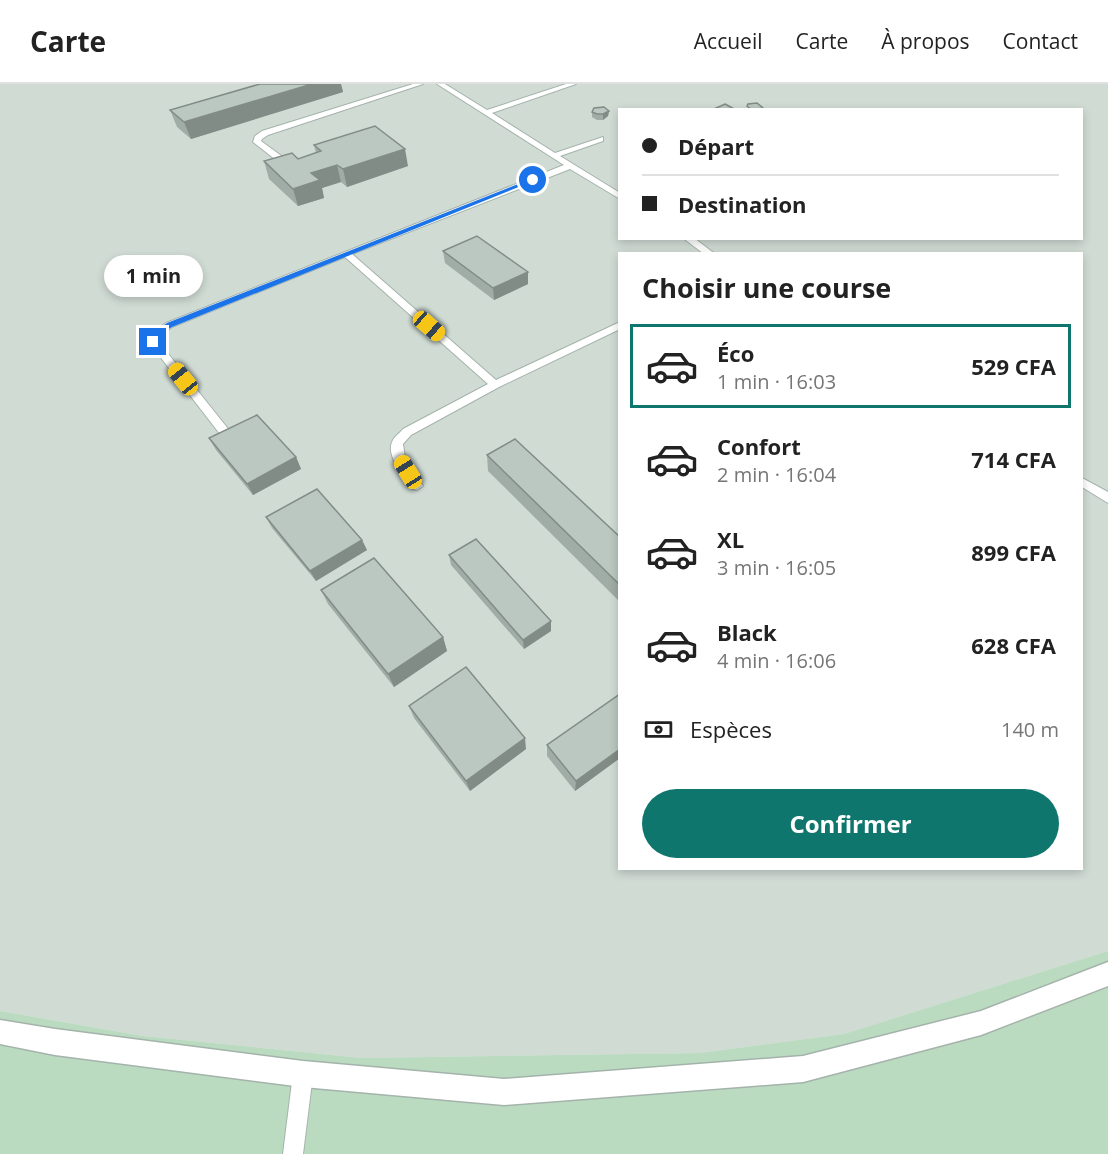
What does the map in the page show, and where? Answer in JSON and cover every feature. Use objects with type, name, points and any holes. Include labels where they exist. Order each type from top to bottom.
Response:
[{"type":"street","points":[[0,1032],[303,1074],[504,1092],[803,1069],[981,1023],[1108,974]]},
{"type":"lane","points":[[288,165],[257,142],[258,138],[265,133],[420,84]]},
{"type":"lane","points":[[440,84],[618,196]]},
{"type":"lane","points":[[486,112],[573,84]]},
{"type":"lane","points":[[553,156],[600,139]]},
{"type":"lane","points":[[228,435],[153,342],[158,333],[169,325],[346,253],[570,166]]},
{"type":"lane","points":[[690,240],[708,252]]},
{"type":"lane","points":[[346,253],[495,385]]},
{"type":"lane","points":[[417,486],[399,459],[397,443],[407,432],[495,385],[618,326]]},
{"type":"lane","points":[[1083,483],[1108,498]]},
{"type":"lane","points":[[293,1154],[303,1074]]},
{"type":"shaded area","points":[[0,84],[1108,84],[1108,951],[844,1034],[700,1053],[362,1058],[143,1036],[0,1011]]},
{"type":"green space","points":[[1108,951],[1108,1154],[0,1154],[0,1011],[143,1036],[362,1058],[700,1053],[844,1034]]},
{"type":"building","points":[[260,84],[312,84],[184,122],[170,110]]},
{"type":"building","points":[[757,103],[763,108],[750,108],[748,104]]},
{"type":"building","points":[[725,104],[732,108],[716,108]]},
{"type":"building","points":[[604,107],[609,111],[603,114],[592,112],[594,108]]},
{"type":"building","points":[[375,126],[405,149],[343,169],[337,165],[311,173],[320,180],[293,189],[264,161],[292,153],[298,159],[321,151],[314,145]]},
{"type":"building","points":[[477,236],[528,272],[493,288],[443,251]]},
{"type":"building","points":[[257,415],[296,457],[247,484],[209,438]]},
{"type":"building","points":[[515,439],[618,535],[618,583],[487,455]]},
{"type":"building","points":[[317,489],[362,540],[310,571],[266,517]]},
{"type":"building","points":[[476,539],[551,621],[523,640],[449,555]]},
{"type":"building","points":[[374,558],[443,637],[388,674],[321,590]]},
{"type":"building","points":[[466,667],[525,738],[466,781],[409,706]]},
{"type":"building","points":[[618,695],[618,750],[576,781],[547,745]]},
{"type":"route","points":[[153,342],[158,333],[169,325],[533,180]]}]
